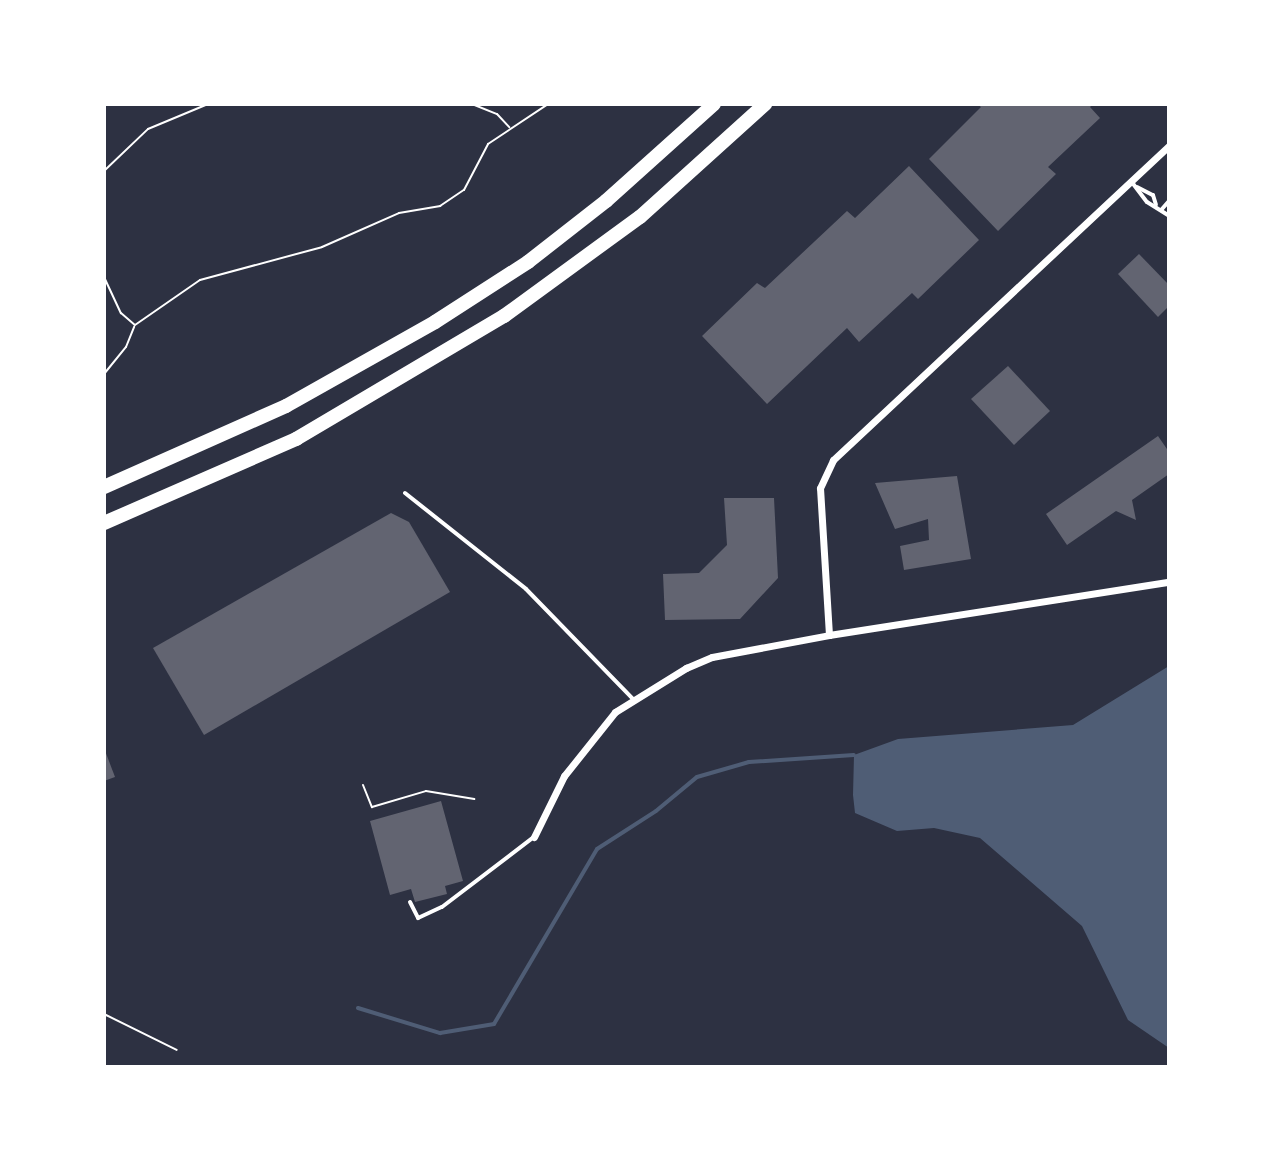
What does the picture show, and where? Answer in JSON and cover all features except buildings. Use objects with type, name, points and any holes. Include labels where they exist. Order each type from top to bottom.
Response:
[{"type":"highway","points":[[104,487],[286,406],[435,322],[528,262],[606,201],[714,104]]},
{"type":"highway","points":[[104,523],[296,439],[477,333],[640,217],[765,104]]},
{"type":"street","points":[[829,635],[820,488],[833,460],[1134,184],[1169,146]]},
{"type":"street","points":[[534,837],[564,776],[615,712],[633,699],[712,657],[829,635],[1169,582]]},
{"type":"lane","points":[[1134,184],[1147,202],[1169,216]]},
{"type":"lane","points":[[1162,209],[1169,201]]},
{"type":"lane","points":[[405,493],[526,589],[633,699]]},
{"type":"lane","points":[[410,902],[418,918],[442,907],[534,837]]},
{"type":"path","points":[[104,171],[148,129],[208,104]]},
{"type":"path","points":[[304,104],[323,104]]},
{"type":"path","points":[[472,104],[497,114],[510,128]]},
{"type":"path","points":[[104,374],[126,347],[135,325],[200,280],[322,247],[399,213],[440,206],[453,193],[464,190],[488,144],[548,104]]},
{"type":"path","points":[[104,277],[121,313],[135,325]]},
{"type":"path","points":[[363,785],[372,807],[426,791],[474,799]]},
{"type":"path","points":[[104,1014],[177,1050]]},
{"type":"water","points":[[1169,666],[1169,1048],[1128,1020],[1082,926],[980,838],[934,828],[897,831],[855,813],[853,795],[854,755],[898,739],[1073,725]]},
{"type":"waterway","points":[[358,1008],[440,1033],[494,1024],[597,849],[656,811],[697,777],[749,762],[854,755]]}]
